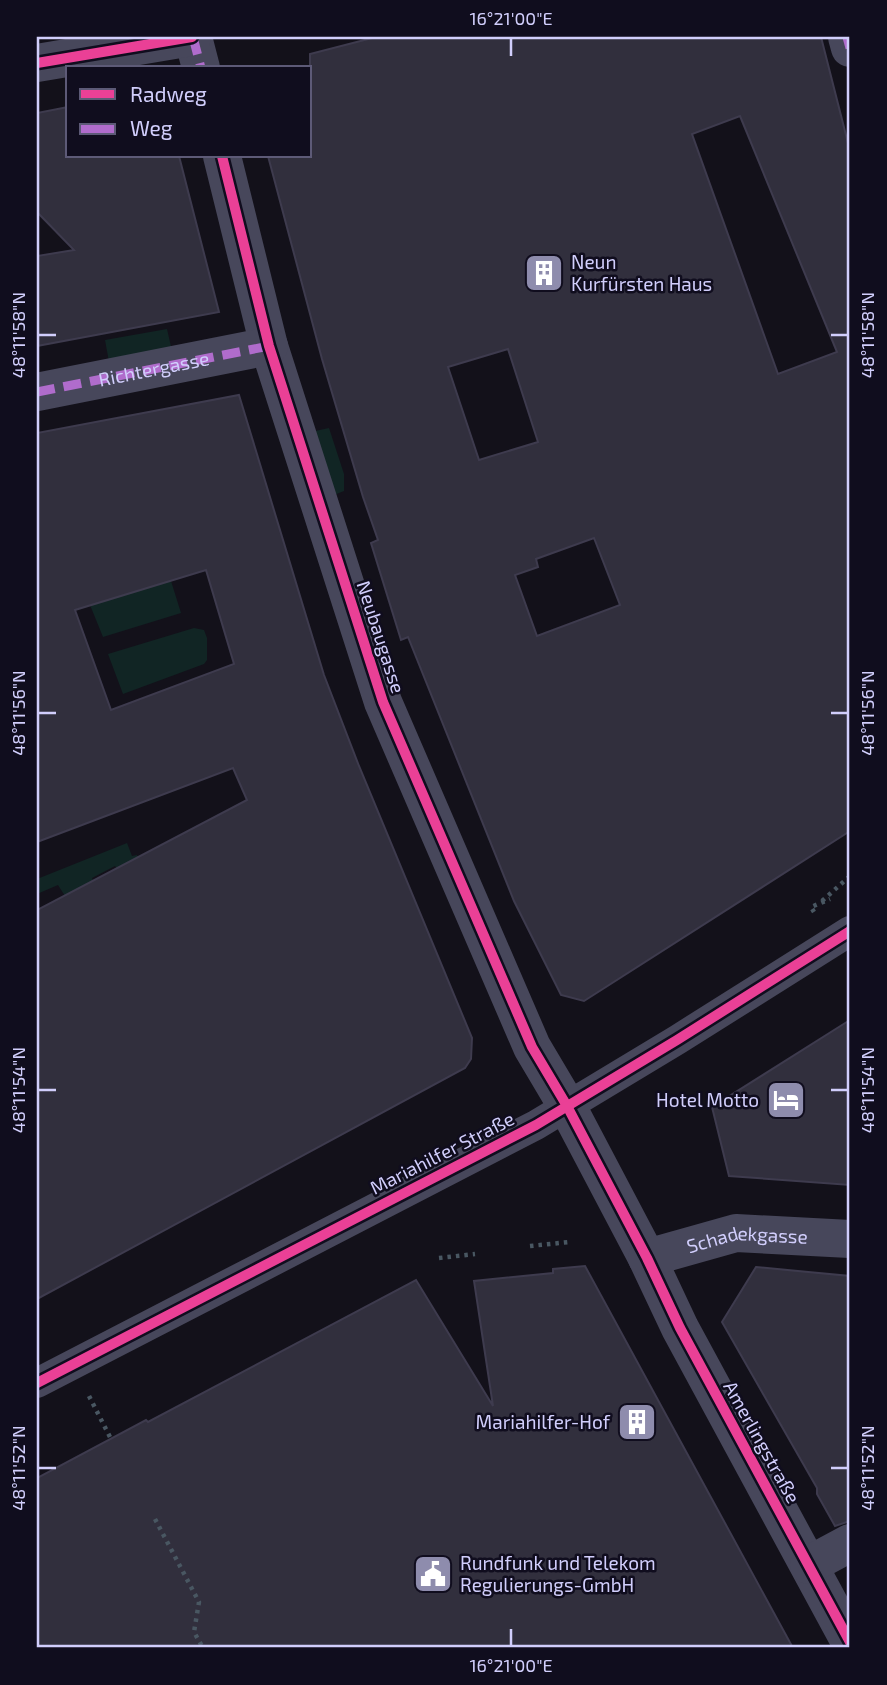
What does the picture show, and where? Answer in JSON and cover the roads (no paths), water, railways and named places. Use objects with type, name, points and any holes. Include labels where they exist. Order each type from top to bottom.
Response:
[{"type":"street","points":[[37,63],[192,37],[200,66]]},
{"type":"street","points":[[847,37],[850,48]]},
{"type":"street","name":"Neubaugasse","points":[[223,158],[270,346],[383,702],[532,1047],[567,1106],[647,1258]]},
{"type":"street","name":"Richtergasse","points":[[37,392],[270,346]]},
{"type":"street","name":"Mariahilfer Straße","points":[[37,1384],[567,1106],[850,931]]},
{"type":"street","name":"Schadekgasse","points":[[647,1258],[736,1233],[850,1239]]},
{"type":"street","name":"Amerlingstraße","points":[[647,1258],[680,1328],[850,1642]]},
{"type":"street","points":[[809,1565],[850,1543]]},
{"type":"place","name":"Neun Kurfürsten Haus","points":[[544,273]]},
{"type":"place","name":"Hotel Motto","points":[[786,1100]]},
{"type":"place","name":"Mariahilfer-Hof","points":[[637,1422]]},
{"type":"place","name":"Rundfunk und Telekom Regulierungs-GmbH","points":[[433,1574]]}]
